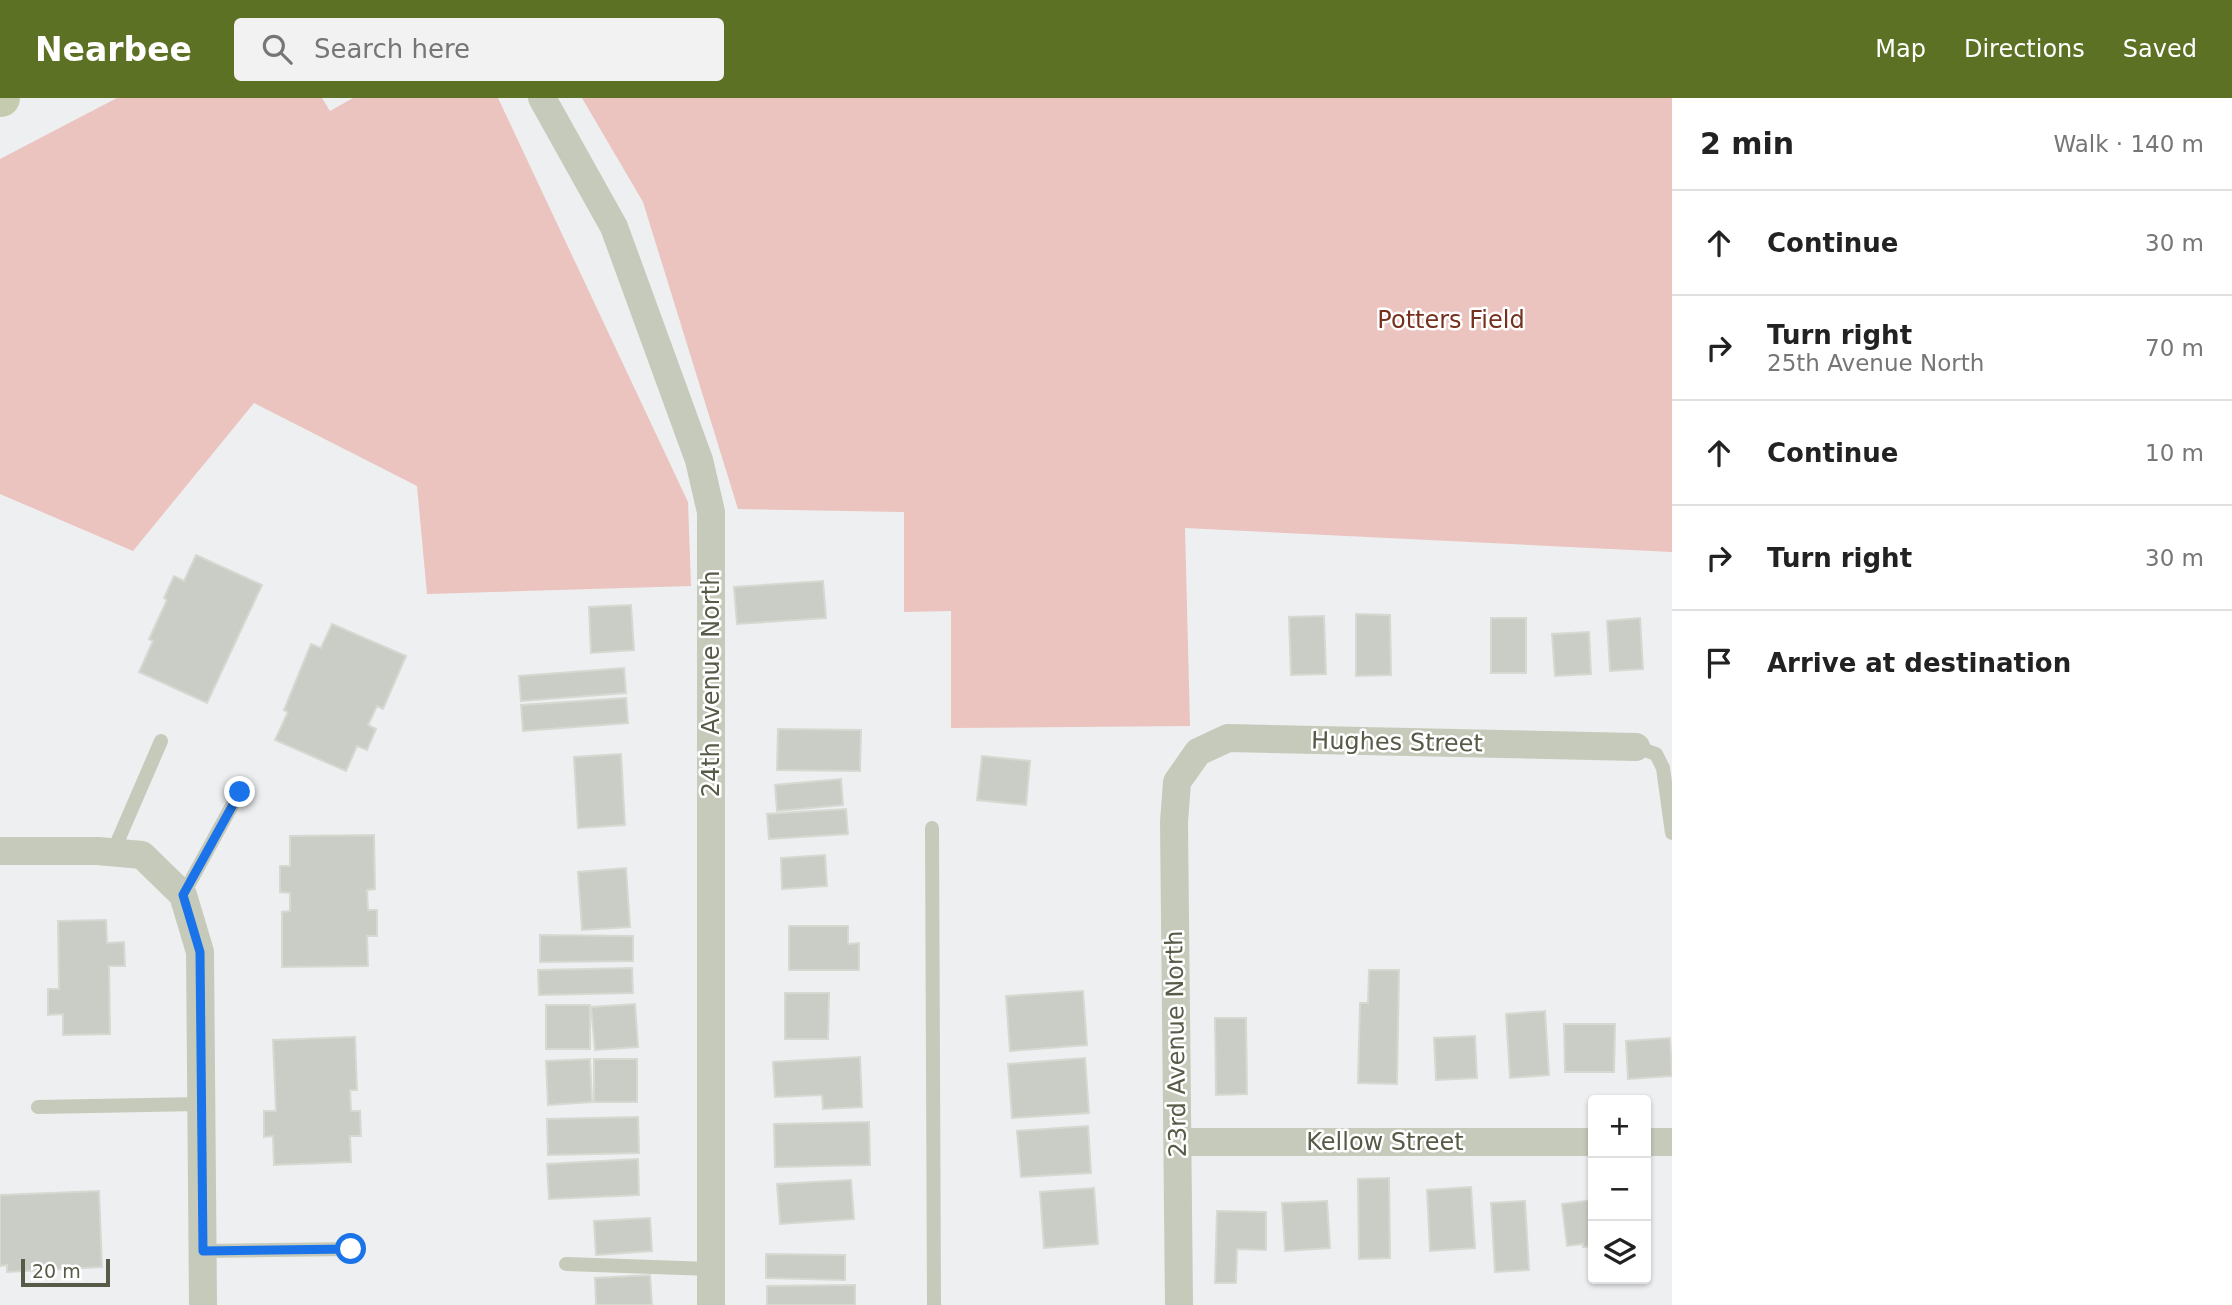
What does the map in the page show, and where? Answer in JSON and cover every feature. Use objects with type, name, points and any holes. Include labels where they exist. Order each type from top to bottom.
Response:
[{"type":"street","name":"24th Avenue North","points":[[542,98],[614,227],[699,460],[711,512],[711,1305]]},
{"type":"street","name":"Hughes Street","points":[[1177,782],[1198,752],[1228,738],[1636,747]]},
{"type":"street","name":"23rd Avenue North","points":[[1177,782],[1174,822],[1180,1305]]},
{"type":"street","points":[[0,851],[113,852],[142,855],[183,895],[200,952],[203,1305]]},
{"type":"street","name":"Kellow Street","points":[[1178,1142],[1588,1142]]},
{"type":"street","points":[[1651,1142],[1672,1142]]},
{"type":"lane","points":[[113,852],[161,741]]},
{"type":"lane","points":[[1636,747],[1656,754],[1663,768],[1672,833]]},
{"type":"lane","points":[[183,895],[240,792]]},
{"type":"lane","points":[[932,828],[934,1305]]},
{"type":"lane","points":[[38,1107],[201,1104]]},
{"type":"lane","points":[[203,1251],[351,1249]]},
{"type":"lane","points":[[566,1264],[711,1269]]},
{"type":"green space","points":[[117,98],[322,98],[330,111],[353,98],[498,98],[688,502],[691,586],[427,594],[417,486],[254,403],[133,551],[0,494],[0,159]]},
{"type":"green space","name":"Potters Field","points":[[582,98],[1672,98],[1672,552],[1185,528],[1190,726],[951,728],[951,611],[904,612],[904,512],[738,509],[643,202]]},
{"type":"building","points":[[196,555],[262,585],[207,703],[139,672],[153,641],[149,639],[167,600],[164,598],[174,576],[184,581]]},
{"type":"building","points":[[823,581],[826,618],[737,624],[734,587]]},
{"type":"building","points":[[631,605],[634,650],[591,653],[589,607]]},
{"type":"building","points":[[1356,614],[1390,615],[1391,675],[1356,676]]},
{"type":"building","points":[[1324,616],[1326,674],[1291,675],[1289,617]]},
{"type":"building","points":[[1491,618],[1526,618],[1526,673],[1491,673]]},
{"type":"building","points":[[1640,618],[1643,669],[1610,671],[1607,621]]},
{"type":"building","points":[[332,624],[406,656],[383,709],[377,706],[368,725],[376,729],[367,750],[357,746],[346,771],[275,740],[288,712],[284,710],[311,644],[321,648]]},
{"type":"building","points":[[1589,632],[1591,674],[1555,676],[1552,634]]},
{"type":"building","points":[[624,668],[626,693],[521,701],[519,676]]},
{"type":"building","points":[[626,698],[628,723],[523,731],[521,705]]},
{"type":"building","points":[[778,729],[861,730],[860,771],[777,770]]},
{"type":"building","points":[[621,754],[625,825],[578,828],[574,757]]},
{"type":"building","points":[[982,756],[1030,761],[1026,805],[977,800]]},
{"type":"building","points":[[841,779],[843,805],[777,811],[775,785]]},
{"type":"building","points":[[846,809],[848,834],[769,839],[767,814]]},
{"type":"building","points":[[374,835],[375,889],[367,890],[368,910],[377,910],[377,936],[367,936],[368,966],[282,967],[282,912],[290,911],[290,893],[280,892],[280,866],[290,866],[290,836]]},
{"type":"building","points":[[825,855],[827,886],[782,889],[781,858]]},
{"type":"building","points":[[626,868],[630,927],[582,930],[578,872]]},
{"type":"building","points":[[106,920],[107,943],[124,942],[125,966],[109,966],[110,1034],[63,1035],[63,1014],[48,1015],[48,989],[59,989],[58,921]]},
{"type":"building","points":[[789,926],[848,926],[848,944],[859,943],[859,970],[789,970]]},
{"type":"building","points":[[540,935],[633,936],[633,961],[540,962]]},
{"type":"building","points":[[632,968],[633,993],[539,995],[538,970]]},
{"type":"building","points":[[1369,970],[1399,970],[1397,1084],[1358,1083],[1360,1003],[1368,1003]]},
{"type":"building","points":[[1083,991],[1087,1045],[1010,1051],[1006,996]]},
{"type":"building","points":[[785,993],[829,993],[828,1039],[785,1039]]},
{"type":"building","points":[[635,1004],[638,1047],[595,1050],[591,1007]]},
{"type":"building","points":[[546,1005],[590,1005],[590,1049],[546,1049]]},
{"type":"building","points":[[1545,1011],[1549,1075],[1510,1078],[1506,1014]]},
{"type":"building","points":[[1215,1018],[1246,1018],[1247,1094],[1216,1095]]},
{"type":"building","points":[[1564,1024],[1615,1024],[1614,1072],[1565,1072]]},
{"type":"building","points":[[1475,1036],[1477,1078],[1436,1080],[1434,1038]]},
{"type":"building","points":[[355,1037],[357,1090],[350,1090],[351,1111],[360,1111],[361,1136],[350,1136],[351,1162],[274,1165],[273,1136],[264,1137],[264,1111],[276,1111],[273,1040]]},
{"type":"building","points":[[1670,1038],[1672,1076],[1628,1079],[1626,1041]]},
{"type":"building","points":[[860,1057],[862,1107],[823,1109],[822,1095],[775,1097],[773,1062]]},
{"type":"building","points":[[1085,1058],[1089,1113],[1012,1118],[1008,1064]]},
{"type":"building","points":[[590,1059],[592,1102],[548,1105],[546,1061]]},
{"type":"building","points":[[594,1059],[637,1059],[637,1102],[594,1102]]},
{"type":"building","points":[[638,1117],[639,1153],[548,1155],[547,1119]]},
{"type":"building","points":[[869,1122],[870,1165],[775,1167],[774,1124]]},
{"type":"building","points":[[1088,1126],[1091,1173],[1021,1177],[1017,1131]]},
{"type":"building","points":[[638,1159],[639,1195],[549,1199],[547,1164]]},
{"type":"building","points":[[1389,1178],[1390,1258],[1359,1259],[1358,1179]]},
{"type":"building","points":[[851,1180],[854,1219],[780,1224],[777,1184]]},
{"type":"building","points":[[1471,1187],[1475,1248],[1430,1251],[1427,1190]]},
{"type":"building","points":[[1094,1188],[1098,1244],[1044,1248],[1040,1192]]},
{"type":"building","points":[[99,1191],[102,1267],[7,1272],[7,1265],[0,1266],[0,1195]]},
{"type":"building","points":[[1327,1201],[1330,1248],[1285,1251],[1282,1203]]},
{"type":"building","points":[[1525,1201],[1529,1270],[1495,1272],[1491,1203]]},
{"type":"building","points":[[1588,1201],[1588,1246],[1583,1247],[1583,1244],[1567,1246],[1562,1204]]},
{"type":"building","points":[[1217,1211],[1266,1212],[1266,1250],[1237,1249],[1236,1283],[1215,1283]]},
{"type":"building","points":[[650,1218],[652,1251],[596,1255],[594,1221]]},
{"type":"building","points":[[766,1254],[845,1255],[845,1280],[766,1278]]},
{"type":"building","points":[[650,1275],[652,1305],[596,1305],[595,1278]]},
{"type":"building","points":[[855,1285],[855,1305],[767,1305],[767,1286]]},
{"type":"route","points":[[240,792],[183,895],[200,952],[203,1251],[351,1249]]}]
